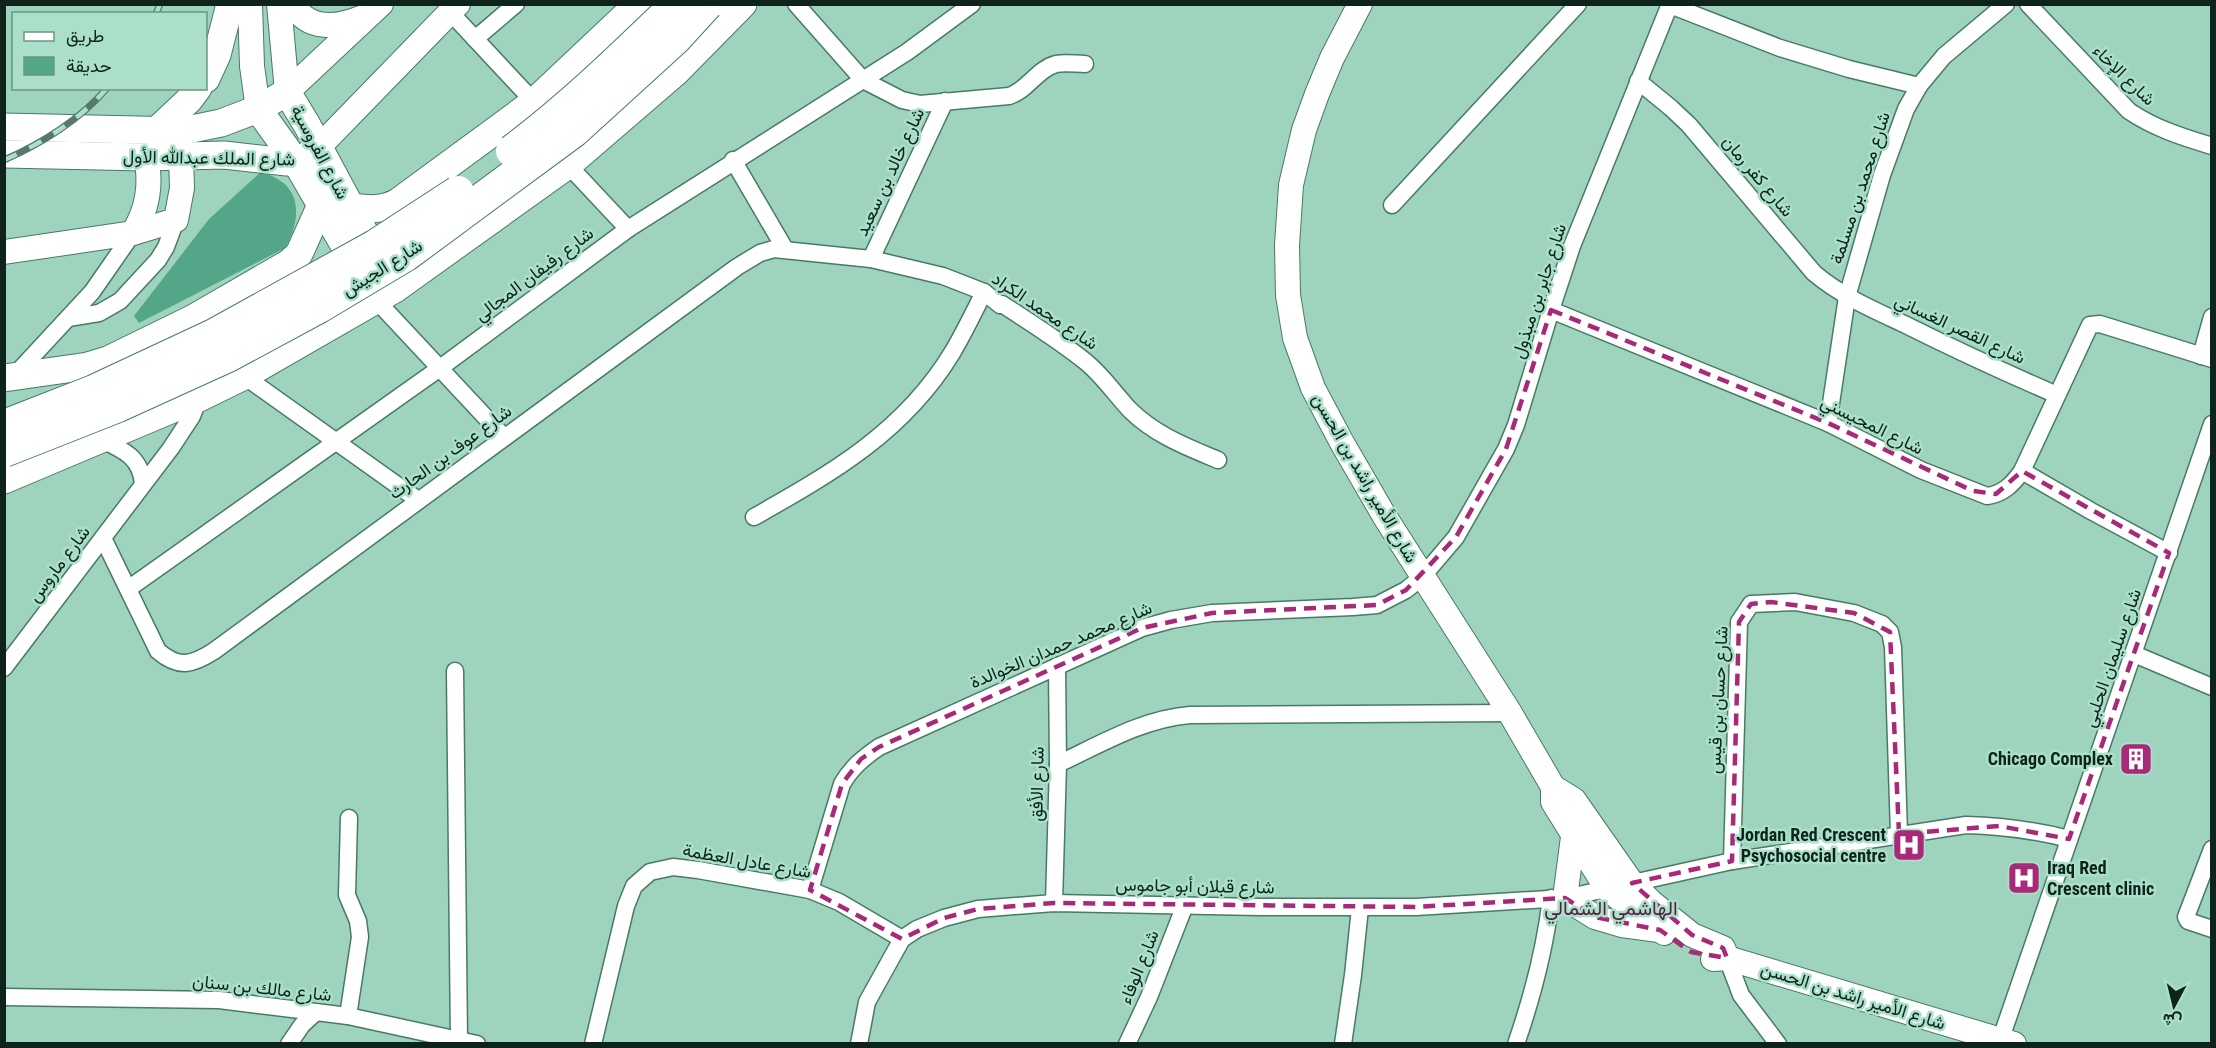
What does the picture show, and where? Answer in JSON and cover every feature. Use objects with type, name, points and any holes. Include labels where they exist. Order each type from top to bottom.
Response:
[{"type":"highway","name":"شارع الجيش","points":[[4,426],[94,391],[214,335],[375,246],[447,200],[537,132],[610,69],[677,4]]},
{"type":"highway","name":"شارع الجيش","points":[[4,451],[118,406],[228,356],[319,308],[406,255],[574,131],[675,39],[707,4]]},
{"type":"main road","points":[[207,76],[217,55],[230,4]]},
{"type":"main road","points":[[349,207],[378,210],[386,209],[398,202],[534,102],[638,4]]},
{"type":"main road","points":[[4,480],[199,398],[244,376],[386,294],[568,165],[676,72],[742,4]]},
{"type":"main road","points":[[154,132],[189,100],[196,90]]},
{"type":"main road","name":"شارع الملك عبدالله الأول","points":[[4,127],[154,132],[203,128],[258,109],[286,92]]},
{"type":"main road","name":"شارع الفروسية","points":[[286,92],[319,147],[349,207],[386,294]]},
{"type":"main road","name":"شارع الفروسية","points":[[258,109],[296,162],[321,206],[386,294]]},
{"type":"main road","name":"شارع الملك عبدالله الأول","points":[[4,154],[146,157],[224,155],[296,162],[319,147]]},
{"type":"main road","points":[[10,376],[67,370],[108,360],[192,319],[289,263],[299,254],[321,206]]},
{"type":"street","name":"شارع الفروسية","points":[[250,4],[252,66],[258,109]]},
{"type":"street","name":"شارع الفروسية","points":[[279,4],[286,92]]},
{"type":"street","points":[[293,4],[303,17],[324,26],[346,24],[377,9]]},
{"type":"street","points":[[475,39],[516,4]]},
{"type":"street","points":[[796,4],[863,80],[911,103],[1009,96],[1023,89],[1054,64],[1085,64]]},
{"type":"street","name":"شارع رفيفان المجالي","points":[[128,589],[440,368],[628,229],[926,39],[972,4]]},
{"type":"street","name":"شارع الأمير راشد بن الحسن","points":[[1360,4],[1332,58],[1304,130],[1291,185],[1287,245],[1287,295],[1295,338],[1312,387],[1341,441],[1422,577],[1510,714],[1553,787],[1574,800],[1632,883],[1651,902],[1692,935],[1723,948],[1727,958]]},
{"type":"street","points":[[1392,205],[1578,4]]},
{"type":"street","name":"شارع محمد بن مسلمة","points":[[1828,423],[1847,297],[1882,175],[1906,109],[1919,86],[1944,56],[2006,4]]},
{"type":"street","name":"شارع الإخاء","points":[[2028,4],[2129,111],[2147,123],[2211,146]]},
{"type":"street","points":[[1670,5],[1780,48],[1849,69],[1919,86]]},
{"type":"street","name":"شارع جابر بن مبذول","points":[[1422,577],[1456,537],[1506,449],[1526,398],[1572,246],[1670,5]]},
{"type":"street","name":"شارع الملك عبدالله الأول","points":[[286,92],[377,9]]},
{"type":"street","name":"شارع الملك عبدالله الأول","points":[[319,147],[455,9]]},
{"type":"street","points":[[455,9],[475,39],[534,102]]},
{"type":"street","name":"شارع كفر رمان","points":[[1638,81],[1671,108],[1710,148],[1814,273],[1847,297]]},
{"type":"street","name":"شارع خالد بن سعيد","points":[[871,259],[945,101]]},
{"type":"street","points":[[68,318],[99,313],[120,301],[158,260],[166,247],[176,220],[182,188],[181,156]]},
{"type":"street","points":[[10,376],[68,318],[103,278],[133,233],[144,212],[148,197],[149,172],[146,157]]},
{"type":"street","points":[[734,160],[785,249]]},
{"type":"street","points":[[568,165],[628,229]]},
{"type":"street","points":[[4,252],[53,234],[133,233],[176,220]]},
{"type":"street","name":"شارع محمد الكراد","points":[[785,249],[871,259],[943,276],[984,292],[1000,305],[1002,304],[1061,343],[1088,364],[1150,427],[1170,439],[1218,460]]},
{"type":"street","name":"شارع عوف بن الحارث","points":[[103,538],[158,651],[166,658],[176,662],[186,664],[196,662],[749,259],[767,251],[785,249]]},
{"type":"street","points":[[754,517],[848,462],[905,412],[930,384],[952,353],[984,292]]},
{"type":"street","name":"شارع الفروسية","points":[[386,294],[440,368],[504,436]]},
{"type":"street","name":"شارع القصر الغساني","points":[[1847,297],[1986,364],[2057,395]]},
{"type":"street","name":"شارع المحيسني","points":[[1551,310],[1828,423],[1921,470],[1987,496],[1996,495],[2007,489],[2022,471],[2090,325],[2100,324],[2206,357]]},
{"type":"street","points":[[2206,357],[2211,317]]},
{"type":"street","points":[[244,376],[418,500]]},
{"type":"street","name":"شارع ماروس","points":[[4,668],[182,432],[199,398]]},
{"type":"street","name":"شارع سليمان الحلبي","points":[[2005,1042],[2069,839],[2169,553],[2211,424]]},
{"type":"street","points":[[102,440],[131,455],[141,469],[143,484]]},
{"type":"street","points":[[2022,471],[2169,553]]},
{"type":"street","name":"شارع محمد حمدان الخوالدة","points":[[810,890],[842,784],[861,759],[879,747],[1142,628],[1212,613],[1377,604],[1406,590],[1422,577]]},
{"type":"street","name":"شارع حسان بن قيس","points":[[1732,861],[1739,622],[1751,604],[1795,602],[1854,613],[1882,624],[1890,632],[1893,647],[1899,834]]},
{"type":"street","points":[[2134,654],[2211,687]]},
{"type":"street","name":"شارع الأفق","points":[[1054,903],[1058,764],[1057,666]]},
{"type":"street","points":[[455,671],[459,1041]]},
{"type":"street","points":[[1058,764],[1136,727],[1168,717],[1202,714],[1510,714]]},
{"type":"street","name":"شارع الأمير راشد بن الحسن","points":[[1553,787],[1553,802],[1607,889],[1691,952],[1710,958],[1727,958],[2005,1042]]},
{"type":"street","points":[[348,1016],[360,937],[358,921],[347,895],[349,818]]},
{"type":"street","name":"شارع قبلان أبو جاموس","points":[[902,939],[917,929],[978,909],[1054,903],[1416,907],[1558,898],[1732,861],[1966,825],[2031,830],[2069,839]]},
{"type":"street","points":[[1516,1044],[1533,993],[1574,837]]},
{"type":"street","points":[[2211,849],[2186,916],[2188,921],[2211,929]]},
{"type":"street","name":"شارع عادل العظمة","points":[[593,1044],[626,906],[634,886],[650,872],[673,867],[810,890],[839,902],[902,939]]},
{"type":"street","points":[[1558,898],[1595,917],[1622,926],[1660,930]]},
{"type":"street","name":"شارع الوفاء","points":[[1133,1042],[1185,905]]},
{"type":"street","points":[[1343,1044],[1360,908]]},
{"type":"street","points":[[859,1044],[867,1002],[902,939]]},
{"type":"street","points":[[1727,958],[1741,995],[1778,1044]]},
{"type":"street","name":"شارع مالك بن سنان","points":[[4,998],[219,1000],[348,1016],[477,1044]]},
{"type":"street","points":[[289,1044],[302,1024],[316,1012]]},
{"type":"highlighted area","points":[[1551,310],[1828,423],[1973,491],[1996,494],[2022,471],[2169,553],[2069,839],[1999,826],[1899,834],[1890,632],[1854,613],[1771,602],[1751,604],[1739,622],[1732,861],[1632,883],[1692,935],[1723,948],[1727,958],[1691,952],[1660,930],[1595,917],[1565,898],[1416,907],[1054,903],[978,909],[944,918],[902,939],[810,890],[842,784],[861,759],[879,747],[1142,628],[1212,613],[1377,605],[1406,590],[1456,537],[1506,449]]},
{"type":"green space","points":[[262,171],[277,178],[293,196],[296,219],[285,248],[139,323],[134,316],[209,219]]},
{"type":"railway","points":[[157,12],[160,4]]},
{"type":"railway","points":[[4,160],[60,130],[105,90]]},
{"type":"place","name":"Chicago Complex","points":[[2136,759]]},
{"type":"place","name":"Jordan Red Crescent Psychosocial centre","points":[[1909,845]]},
{"type":"place","name":"Iraq Red Crescent clinic","points":[[2024,878]]},
{"type":"district","name":"الهاشمي الشمالي","points":[[1611,908]]}]
